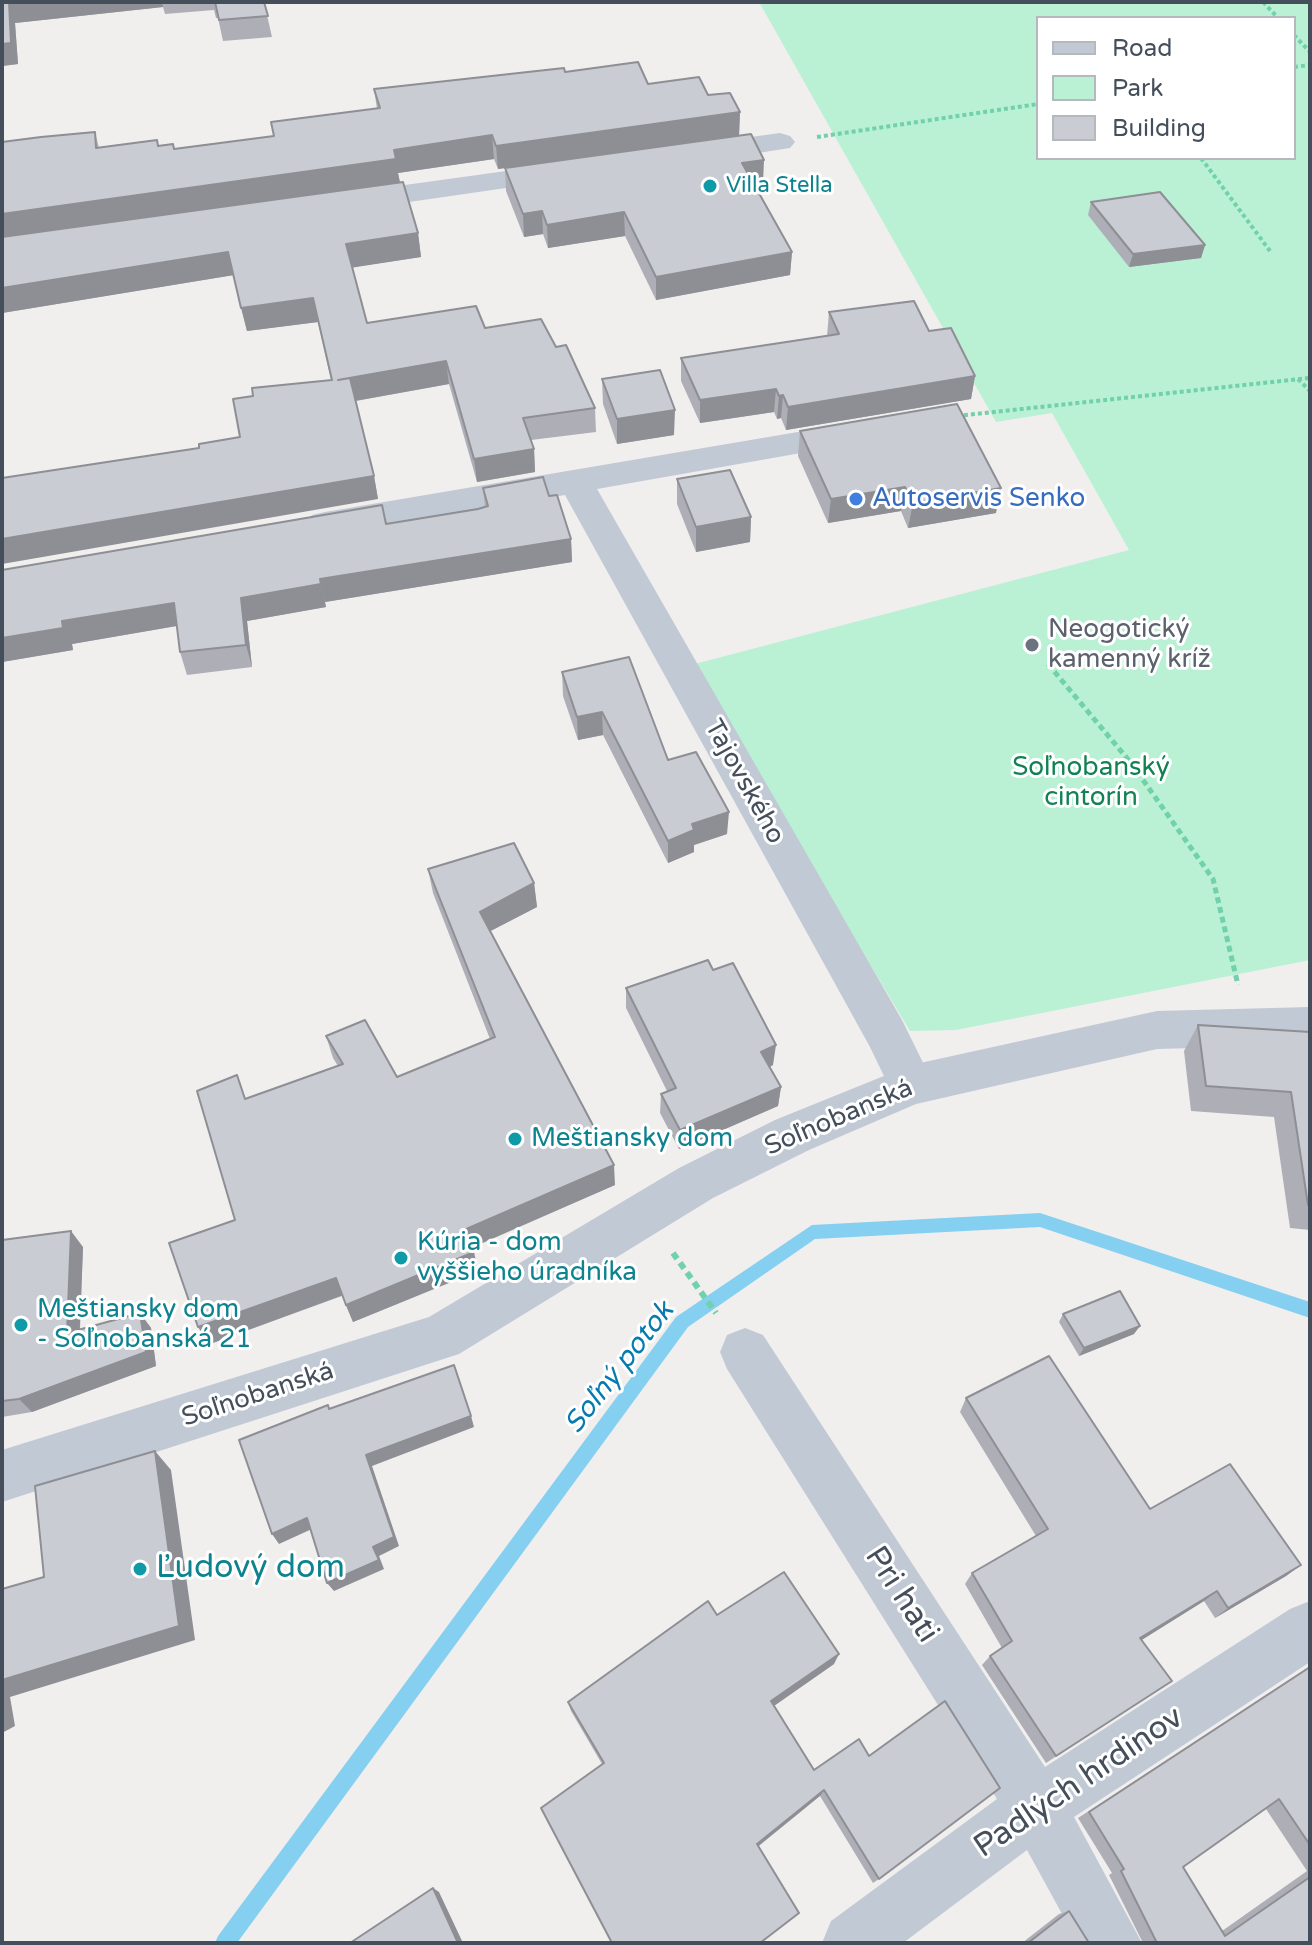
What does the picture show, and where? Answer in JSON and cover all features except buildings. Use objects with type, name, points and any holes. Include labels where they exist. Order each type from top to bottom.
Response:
[{"type":"street","points":[[671,157],[780,142]]},
{"type":"street","points":[[313,207],[594,168]]},
{"type":"street","points":[[293,529],[950,416]]},
{"type":"street","name":"Tajovského","points":[[575,481],[886,1034],[911,1085]]},
{"type":"street","name":"Soľnobanská","points":[[2,1476],[441,1337],[696,1183],[792,1135],[911,1085],[1157,1030],[1310,1026]]},
{"type":"street","name":"Pri hati","points":[[745,1352],[1036,1807],[1111,1943]]},
{"type":"street","name":"Padlých hrdinov","points":[[853,1943],[1036,1807],[1310,1629]]},
{"type":"path","points":[[1296,37],[1310,52]]},
{"type":"path","points":[[780,142],[1036,104]]},
{"type":"path","points":[[1202,160],[1270,251]]},
{"type":"path","points":[[950,416],[1310,378]]},
{"type":"path","points":[[1298,379],[1310,391]]},
{"type":"path","points":[[1048,664],[1131,763],[1213,879],[1241,997]]},
{"type":"path","points":[[676,1257],[745,1352]]},
{"type":"green space","name":"Soľnobanský cintorín","points":[[759,2],[1310,2],[1310,960],[956,1030],[910,1031],[691,665],[1129,550],[1052,413],[996,422]]},
{"type":"waterway","name":"Soľný potok","points":[[225,1943],[682,1322],[812,1232],[1040,1220],[1310,1310]]},
{"type":"place","name":"Villa Stella","points":[[710,186]]},
{"type":"place","name":"Autoservis Senko","points":[[856,499]]},
{"type":"place","name":"Neogotický kamenný kríž","points":[[1032,645]]},
{"type":"place","name":"Meštiansky dom","points":[[515,1139]]},
{"type":"place","name":"Kúria - dom vyššieho úradníka","points":[[401,1258]]},
{"type":"place","name":"Meštiansky dom - Soľnobanská 21","points":[[21,1325]]},
{"type":"place","name":"Ľudový dom","points":[[140,1569]]}]
